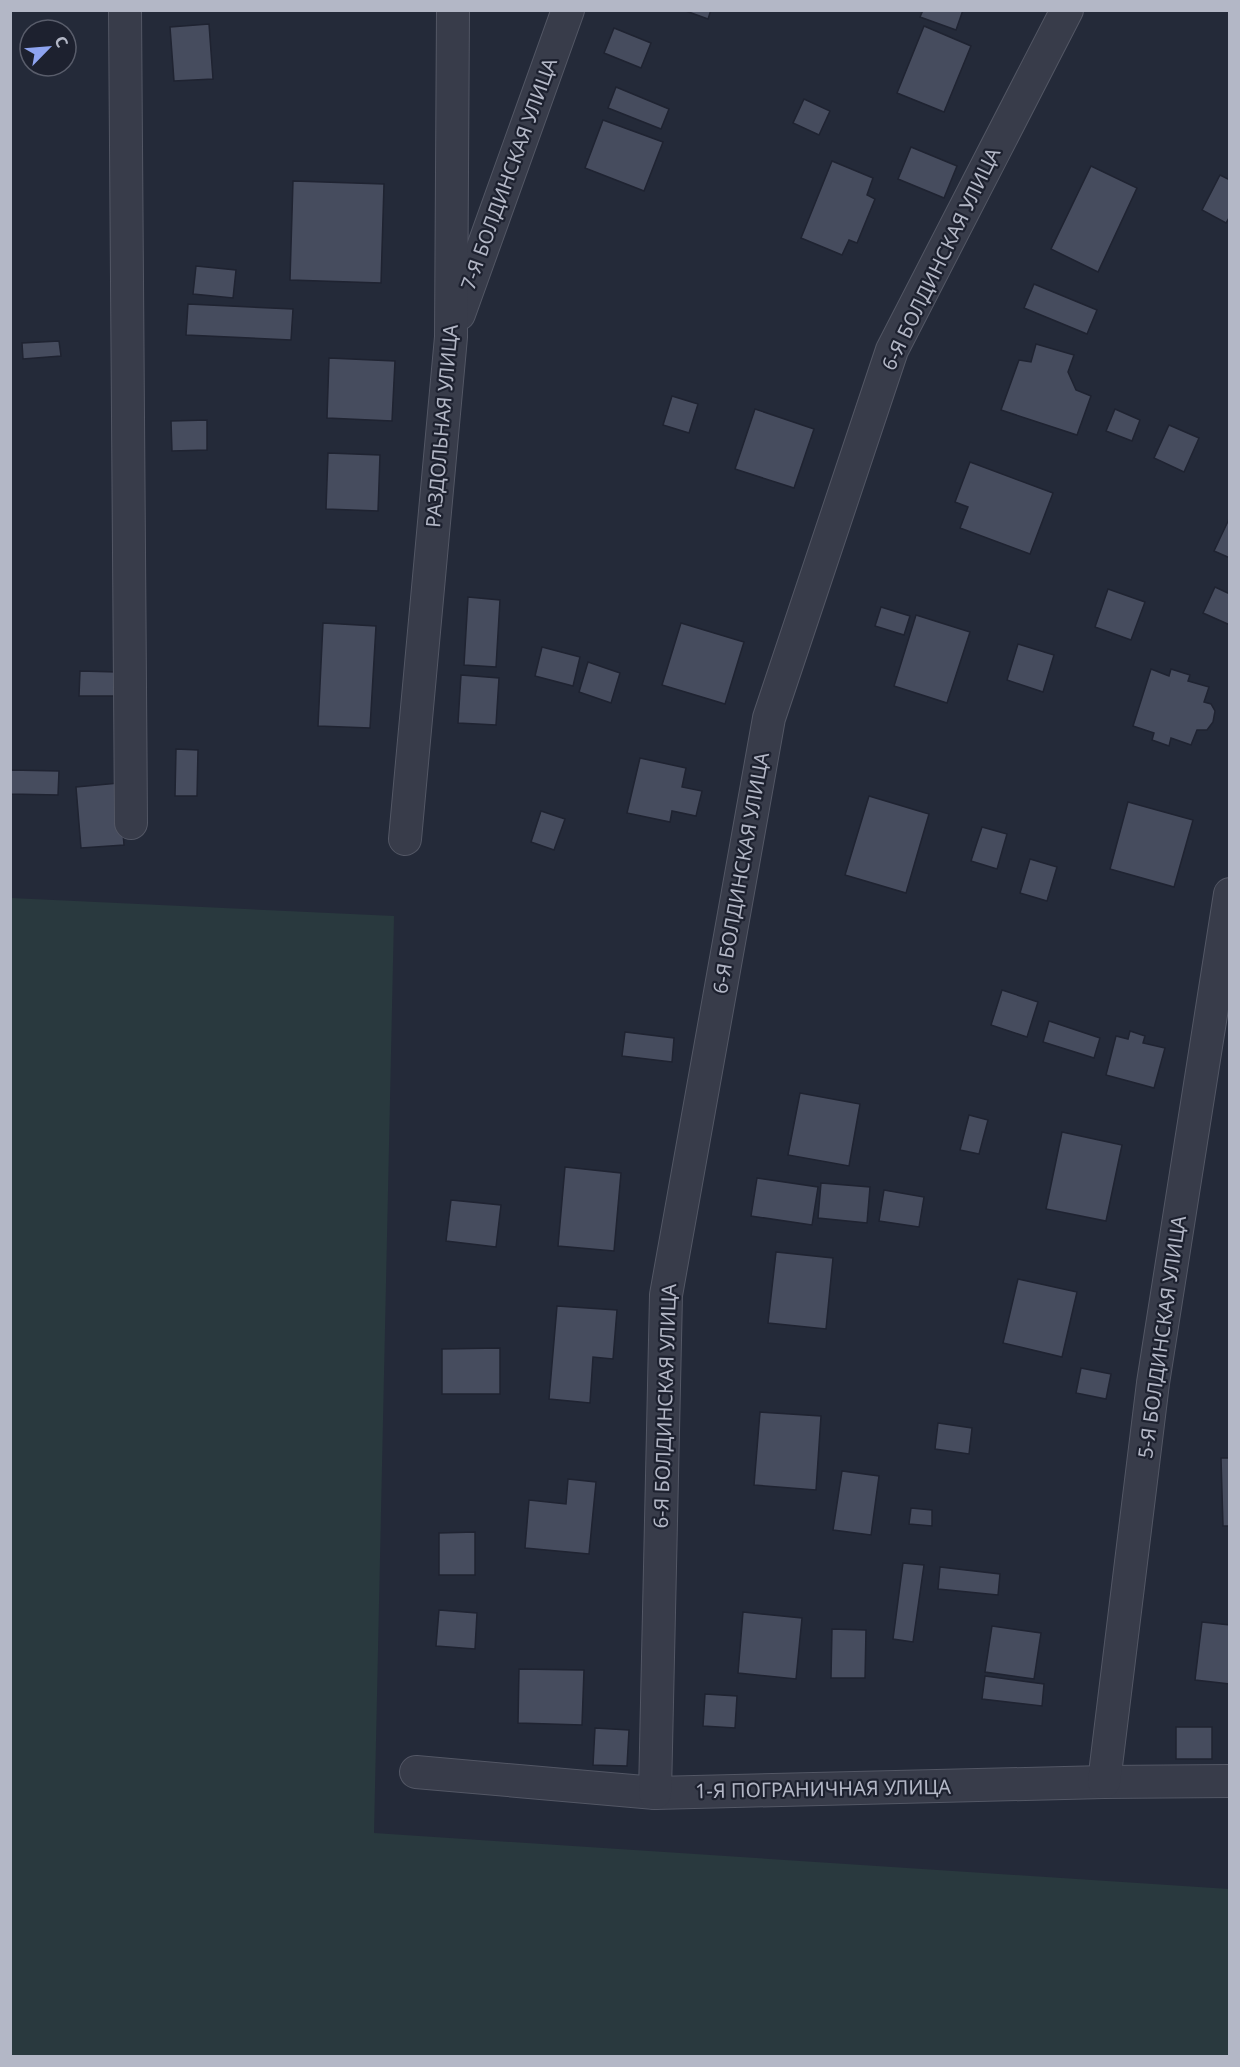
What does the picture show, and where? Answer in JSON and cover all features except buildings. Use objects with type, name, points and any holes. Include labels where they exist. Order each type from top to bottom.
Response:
[{"type":"street","points":[[125,10],[131,823]]},
{"type":"street","name":"РАЗДОЛЬНАЯ УЛИЦА","points":[[405,839],[451,337],[453,10]]},
{"type":"street","name":"7-Я БОЛДИНСКАЯ УЛИЦА","points":[[451,337],[568,10]]},
{"type":"street","name":"6-Я БОЛДИНСКАЯ УЛИЦА","points":[[656,1793],[666,1295],[769,718],[892,350],[1067,10]]},
{"type":"street","name":"5-Я БОЛДИНСКАЯ УЛИЦА","points":[[1104,1782],[1153,1383],[1230,894]]},
{"type":"street","name":"1-Я ПОГРАНИЧНАЯ УЛИЦА","points":[[416,1772],[656,1793],[1230,1781]]},
{"type":"shaded area","points":[[11,898],[394,916],[374,1833],[1229,1889],[1229,2056],[11,2056]]}]
